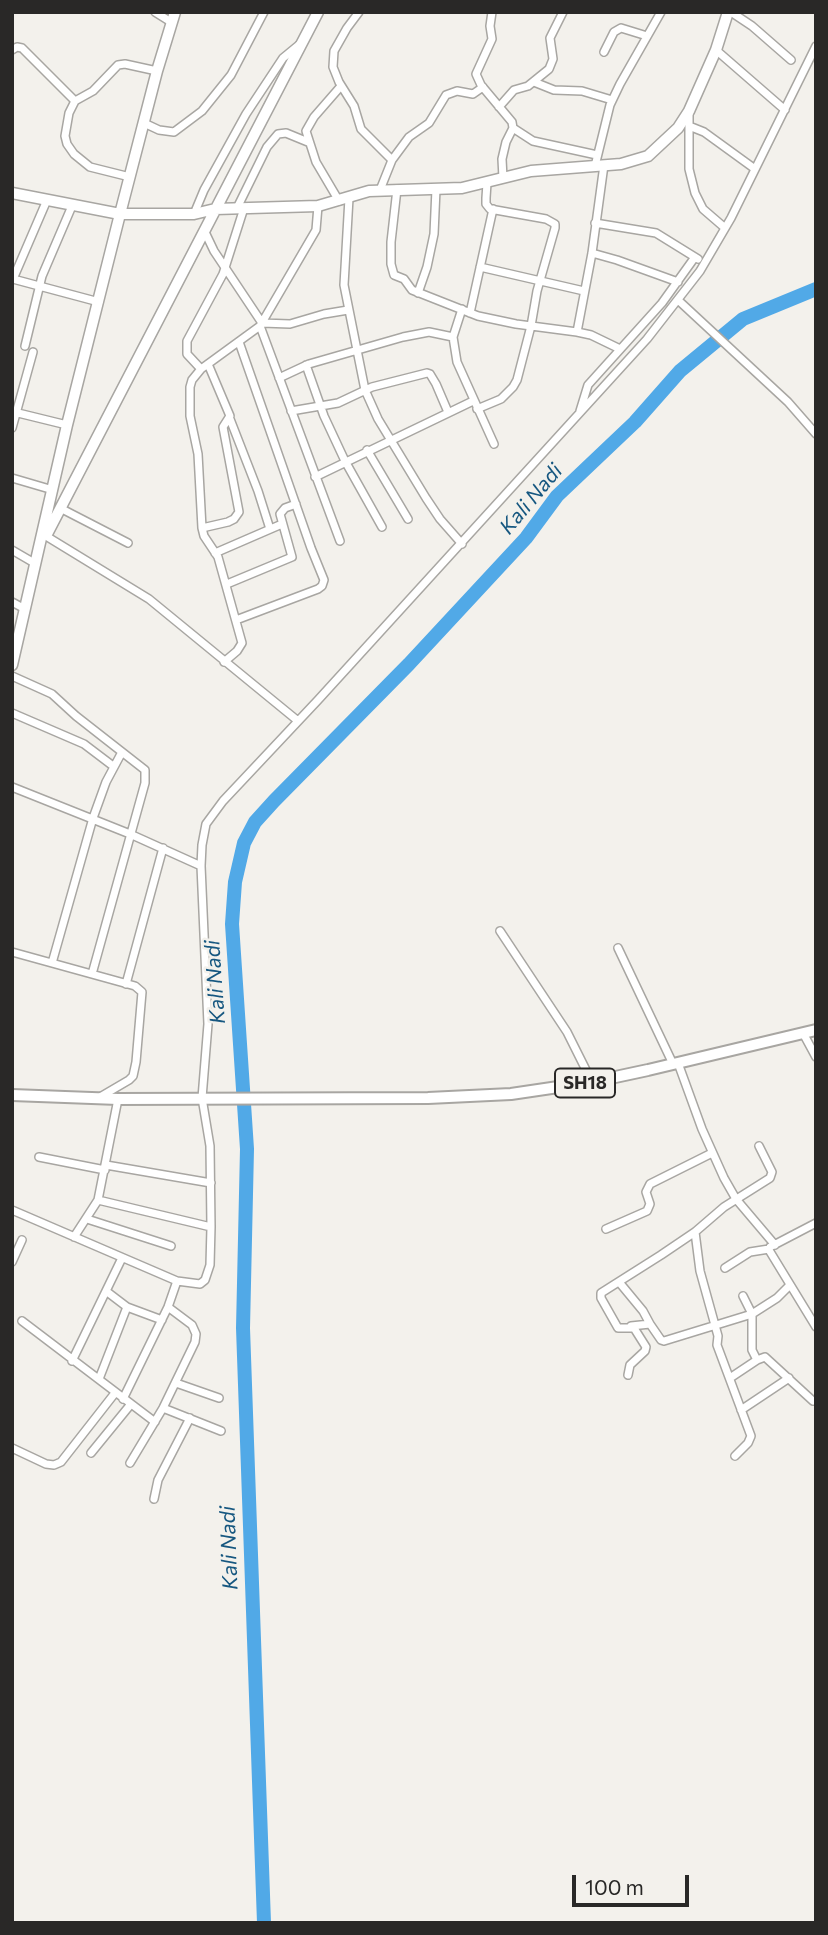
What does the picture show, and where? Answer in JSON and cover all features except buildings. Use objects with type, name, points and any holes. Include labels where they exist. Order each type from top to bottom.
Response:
[{"type":"main road","name":"SH18","points":[[12,1095],[118,1099],[428,1098],[511,1094],[592,1082],[816,1030]]},
{"type":"street","points":[[12,665],[120,214],[173,17],[155,12]]},
{"type":"street","points":[[145,123],[159,130],[174,132],[202,111],[231,75],[264,12]]},
{"type":"street","points":[[40,547],[317,12]]},
{"type":"street","points":[[359,12],[347,28],[332,58],[335,74],[354,106],[361,129],[392,160]]},
{"type":"street","points":[[492,12],[492,39],[476,74],[483,87],[512,122],[513,128],[503,151],[503,178]]},
{"type":"street","points":[[499,107],[514,90],[534,82],[545,73],[551,64],[550,38],[563,12]]},
{"type":"street","points":[[577,332],[592,253],[599,166],[597,155],[602,128],[612,100],[662,12]]},
{"type":"street","points":[[12,192],[120,214],[194,214],[215,209],[318,206],[359,193],[380,190],[462,188],[531,171],[621,164],[648,156],[678,128],[689,111],[716,50],[729,12],[752,26],[790,60]]},
{"type":"street","points":[[604,52],[614,32],[621,28],[647,36]]},
{"type":"street","points":[[194,214],[210,178],[246,114],[288,52],[303,42]]},
{"type":"street","points":[[12,1210],[177,1281],[200,1284],[205,1280],[210,1265],[211,1184],[201,866],[202,845],[211,816],[633,357],[678,300],[724,228],[816,46]]},
{"type":"street","points":[[12,50],[22,48],[75,101]]},
{"type":"street","points":[[716,50],[785,110]]},
{"type":"street","points":[[130,177],[90,167],[74,154],[65,136],[69,113],[75,101],[93,91],[118,65],[157,71]]},
{"type":"street","points":[[534,82],[554,90],[582,91],[612,100]]},
{"type":"street","points":[[341,86],[308,125],[306,131],[316,162],[344,199],[344,272],[348,310],[365,390],[377,419],[440,519],[462,544]]},
{"type":"street","points":[[380,190],[392,160],[409,137],[429,123],[446,95],[457,90],[473,94],[483,87]]},
{"type":"street","points":[[689,111],[689,169],[695,193],[703,209],[724,228]]},
{"type":"street","points":[[689,126],[704,132],[755,170]]},
{"type":"street","points":[[513,128],[533,141],[597,155]]},
{"type":"street","points":[[270,529],[230,419],[204,367],[187,354],[187,341],[225,268],[240,208],[267,147],[278,134],[286,133],[308,142]]},
{"type":"street","points":[[477,409],[501,399],[513,387],[521,370],[555,224],[546,219],[493,209],[486,204],[487,183]]},
{"type":"street","points":[[418,293],[434,234],[436,188]]},
{"type":"street","points":[[397,189],[390,253],[392,272],[404,279],[412,289],[470,313],[501,322],[591,335],[620,349]]},
{"type":"street","points":[[47,200],[13,280],[99,302]]},
{"type":"street","points":[[25,346],[39,285],[72,206]]},
{"type":"street","points":[[224,662],[241,646],[227,584],[202,528],[201,482],[190,416],[192,380],[204,367],[261,324],[316,230],[318,206]]},
{"type":"street","points":[[470,313],[493,209]]},
{"type":"street","points":[[595,223],[656,233],[704,263]]},
{"type":"street","points":[[204,230],[214,251],[261,324],[340,541]]},
{"type":"street","points":[[592,253],[678,282]]},
{"type":"street","points":[[580,412],[583,395],[588,386],[678,282],[695,257]]},
{"type":"street","points":[[480,267],[584,291]]},
{"type":"street","points":[[678,300],[788,402],[816,434]]},
{"type":"street","points":[[462,309],[453,337],[457,362],[494,444]]},
{"type":"street","points":[[261,324],[290,324],[348,310]]},
{"type":"street","points":[[279,378],[306,365],[422,333],[435,332],[453,337]]},
{"type":"street","points":[[236,620],[318,589],[324,584],[239,342]]},
{"type":"street","points":[[12,428],[14,412],[33,352]]},
{"type":"street","points":[[306,365],[320,406],[345,461],[382,527]]},
{"type":"street","points":[[291,411],[338,403],[365,390],[427,373],[436,384],[448,412]]},
{"type":"street","points":[[315,477],[473,401]]},
{"type":"street","points":[[14,412],[68,425]]},
{"type":"street","points":[[202,528],[228,522],[239,512],[223,427],[230,419]]},
{"type":"street","points":[[367,450],[408,519]]},
{"type":"street","points":[[12,478],[53,490]]},
{"type":"street","points":[[227,584],[292,557],[280,514],[296,504]]},
{"type":"street","points":[[62,509],[128,543]]},
{"type":"street","points":[[215,553],[282,524]]},
{"type":"street","points":[[46,536],[149,599],[298,721]]},
{"type":"street","points":[[12,550],[36,564]]},
{"type":"street","points":[[12,602],[25,609]]},
{"type":"street","points":[[12,676],[52,694],[141,766],[146,776],[92,974]]},
{"type":"street","points":[[12,713],[84,744],[113,766]]},
{"type":"street","points":[[52,962],[93,818],[113,766],[122,752]]},
{"type":"street","points":[[12,787],[93,818],[201,866]]},
{"type":"street","points":[[126,984],[163,848]]},
{"type":"street","points":[[500,930],[567,1032],[592,1082]]},
{"type":"street","points":[[618,948],[676,1063],[712,1153],[736,1199],[772,1247],[790,1285],[816,1327]]},
{"type":"street","points":[[12,953],[140,988],[142,992],[135,1069],[130,1080],[96,1099]]},
{"type":"street","points":[[803,1033],[816,1057]]},
{"type":"street","points":[[74,1237],[97,1199],[106,1167],[118,1099]]},
{"type":"street","points":[[650,1324],[618,1328],[601,1293],[695,1232],[736,1199],[772,1176],[759,1146]]},
{"type":"street","points":[[607,1229],[648,1211],[650,1204],[646,1192],[650,1184],[712,1153]]},
{"type":"street","points":[[39,1157],[211,1184]]},
{"type":"street","points":[[97,1199],[211,1227]]},
{"type":"street","points":[[87,1219],[172,1246]]},
{"type":"street","points":[[725,1268],[750,1252],[772,1247],[816,1223]]},
{"type":"street","points":[[695,1232],[700,1271],[715,1324],[717,1345],[751,1436],[735,1456]]},
{"type":"street","points":[[12,1262],[22,1240]]},
{"type":"street","points":[[72,1361],[122,1258]]},
{"type":"street","points":[[123,1399],[162,1320],[177,1281]]},
{"type":"street","points":[[619,1282],[637,1303],[662,1341],[752,1314],[777,1298],[790,1285]]},
{"type":"street","points":[[106,1291],[114,1294],[127,1307],[162,1320]]},
{"type":"street","points":[[744,1296],[752,1314],[751,1350],[757,1360]]},
{"type":"street","points":[[130,1463],[176,1383],[196,1334],[192,1325],[171,1300]]},
{"type":"street","points":[[99,1379],[127,1307]]},
{"type":"street","points":[[22,1321],[155,1422]]},
{"type":"street","points":[[628,1375],[630,1365],[646,1349],[631,1326]]},
{"type":"street","points":[[730,1378],[765,1357],[813,1401]]},
{"type":"street","points":[[741,1410],[789,1378]]},
{"type":"street","points":[[176,1383],[219,1398]]},
{"type":"street","points":[[12,1448],[46,1464],[61,1462],[115,1393]]},
{"type":"street","points":[[91,1453],[131,1404]]},
{"type":"street","points":[[163,1408],[221,1431]]},
{"type":"street","points":[[154,1499],[158,1480],[190,1418]]},
{"type":"waterway","name":"Kali Nadi","points":[[264,1923],[243,1328],[247,1149],[232,924],[235,882],[244,843],[255,822],[274,801],[409,664],[526,538],[557,496],[635,422],[680,371],[743,319],[816,289]]}]
